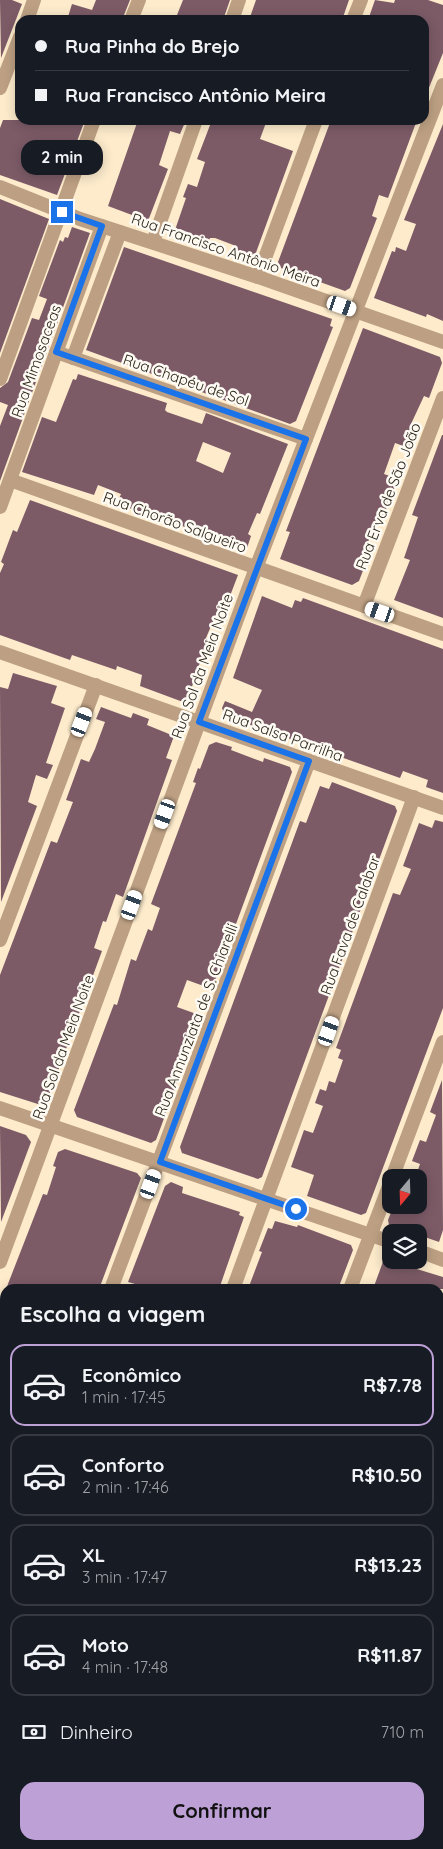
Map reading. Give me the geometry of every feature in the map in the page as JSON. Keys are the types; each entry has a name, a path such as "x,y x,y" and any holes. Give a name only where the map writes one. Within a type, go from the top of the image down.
{"street":[{"path":"28,15 34,0"},
{"path":"133,15 139,0"},
{"path":"234,15 239,0"},
{"path":"355,15 361,0"},
{"path":"0,88 15,50"},
{"name":"Rua Sol da Meia Noite","path":"429,121 443,85"},
{"path":"0,379 92,125"},
{"path":"154,242 194,125"},
{"path":"258,277 314,125"},
{"name":"Rua Sol da Meia Noite","path":"0,1262 256,568 428,125"},
{"name":"Rua Francisco Antônio Meira","path":"0,187 102,226 258,277 443,342"},
{"name":"Rua Mimosaceas","path":"0,507 102,226"},
{"path":"73,358 120,232"},
{"name":"Rua Chapéu de Sol","path":"56,352 306,439"},
{"name":"Rua Erva de São João","path":"364,606 443,398"},
{"name":"Rua Chorão Salgueiro","path":"10,480 443,634"},
{"name":"Rua Salsa Parrilha","path":"0,652 443,808"},
{"path":"0,940 96,685"},
{"name":"Rua Annunziata de S. Chiarelli","path":"113,1284 309,761"},
{"name":"Rua Fava de Calabar","path":"235,1284 414,798"},
{"path":"396,1169 443,1042"},
{"path":"0,1108 382,1238"},
{"path":"352,1284 382,1205"},
{"path":"427,1255 443,1260"}],"building":[{"path":"0,0 12,0 22,4 18,15 15,15 15,22 1,58"},
{"path":"96,0 130,0 124,15 69,15 72,4 92,10"},
{"path":"183,0 230,0 225,15 177,15"},
{"path":"256,0 349,0 344,15 251,15"},
{"path":"375,0 394,3 395,0 428,0 443,5 443,53 429,88 429,15 370,15"},
{"path":"3,120 15,120 15,125 83,125 57,195 0,175 0,128"},
{"path":"443,124 443,321 427,314 426,317 374,298 392,251 395,252 396,247 406,251 416,224 404,220"},
{"path":"136,125 184,125 180,134 170,131 159,165 168,169 148,221 108,206"},
{"path":"210,125 265,125 260,139 293,151 254,258 234,251 236,246 215,238 210,238 208,242 175,230 186,198 183,197 188,184 197,187 205,162 197,159"},
{"path":"329,125 415,125 388,198 379,195 372,216 377,218 350,288 345,291 281,268 278,262"},
{"path":"0,199 49,219 0,353"},
{"path":"72,227 90,233 0,481 0,426 8,405 0,402 0,388 8,382 32,318 39,320 47,299 39,296 60,240 63,242 65,237 68,238"},
{"path":"124,247 332,319 330,326 333,327 296,421 290,424 86,350"},
{"path":"363,328 440,357 442,363 429,398 424,396 411,424 415,426 413,432 415,433 409,448 395,443 384,474 398,479 382,519 377,517 367,545 372,547 359,581 352,585 280,559 290,532 286,531"},
{"path":"78,374 167,403 165,410 167,412 202,424 206,413 288,444 260,514 257,513 248,534 251,536 247,548 117,504 121,494 98,485 94,495 22,472 42,417 56,422 73,379 76,380","holes":["203,442 231,453 223,473 196,461"]},
{"path":"442,435 443,618 394,600 410,560 404,558 418,517 412,515"},
{"path":"30,500 238,575 225,609 219,607 206,638 211,640 207,651 204,650 188,699 183,702 140,686 142,675 117,666 116,670 72,655 70,660 0,635 0,573 4,564 1,562 13,530 17,532"},
{"path":"262,596 292,608 295,600 301,602 303,598 443,649 443,793 426,787 428,780 403,771 400,778 225,716 222,708 225,701 252,712 262,690 233,678"},
{"path":"13,673 57,686 51,703 65,708 46,763 53,765 47,779 36,775 28,802 37,806 1,902 0,687 8,689"},
{"path":"101,707 131,718 133,713 149,719 147,725 174,736 166,758 172,760 123,897 116,894 106,922 103,921 94,948 102,951 47,1101 41,1105 0,1092 0,975 51,841 57,843 73,802 66,800 81,759 89,762 95,749 105,722 96,719"},
{"path":"216,742 232,747 231,750 263,762 264,758 290,767 292,772 212,989 187,980 177,1007 202,1016 156,1140 151,1143 77,1117 74,1110 114,1004 117,1005 131,959 136,961 148,929 152,931 160,908 151,904 196,783 193,782 198,768 200,769 209,745"},
{"path":"332,782 395,806 397,811 262,1177 258,1179 182,1153 180,1147 300,821 306,823 320,786 329,789"},
{"path":"435,820 443,822 443,1008 366,1213 361,1215 307,1196 314,1175 291,1167 304,1130 313,1133 323,1106 315,1103 320,1089 326,1091 329,1081 335,1083 343,1060 338,1058 341,1050 336,1048 393,893 400,895 411,869 403,866 419,823 432,828"},
{"path":"442,1080 443,1230 439,1242 427,1238 427,1224 389,1224 388,1220 390,1214 428,1214 428,1169 418,1169 420,1164 412,1161 420,1140 426,1142 436,1115 430,1112"},
{"path":"0,1126 26,1135 31,1142 1,1222"},
{"path":"65,1149 137,1173 141,1178 101,1284 8,1284 43,1194 47,1195 56,1167 53,1166 58,1152"},
{"path":"171,1182 183,1187 182,1193 240,1212 239,1215 244,1217 221,1284 135,1284 128,1282 165,1186"},
{"path":"275,1221 297,1227 298,1225 351,1245 353,1250 340,1284 250,1284 262,1252 259,1251 268,1228 272,1229"},
{"path":"382,1264 382,1269 417,1269 443,1277 443,1284 375,1284"}],"route":[{"path":"62,212 102,226 56,352 306,439 199,722 309,761 160,1162 296,1209"}]}
